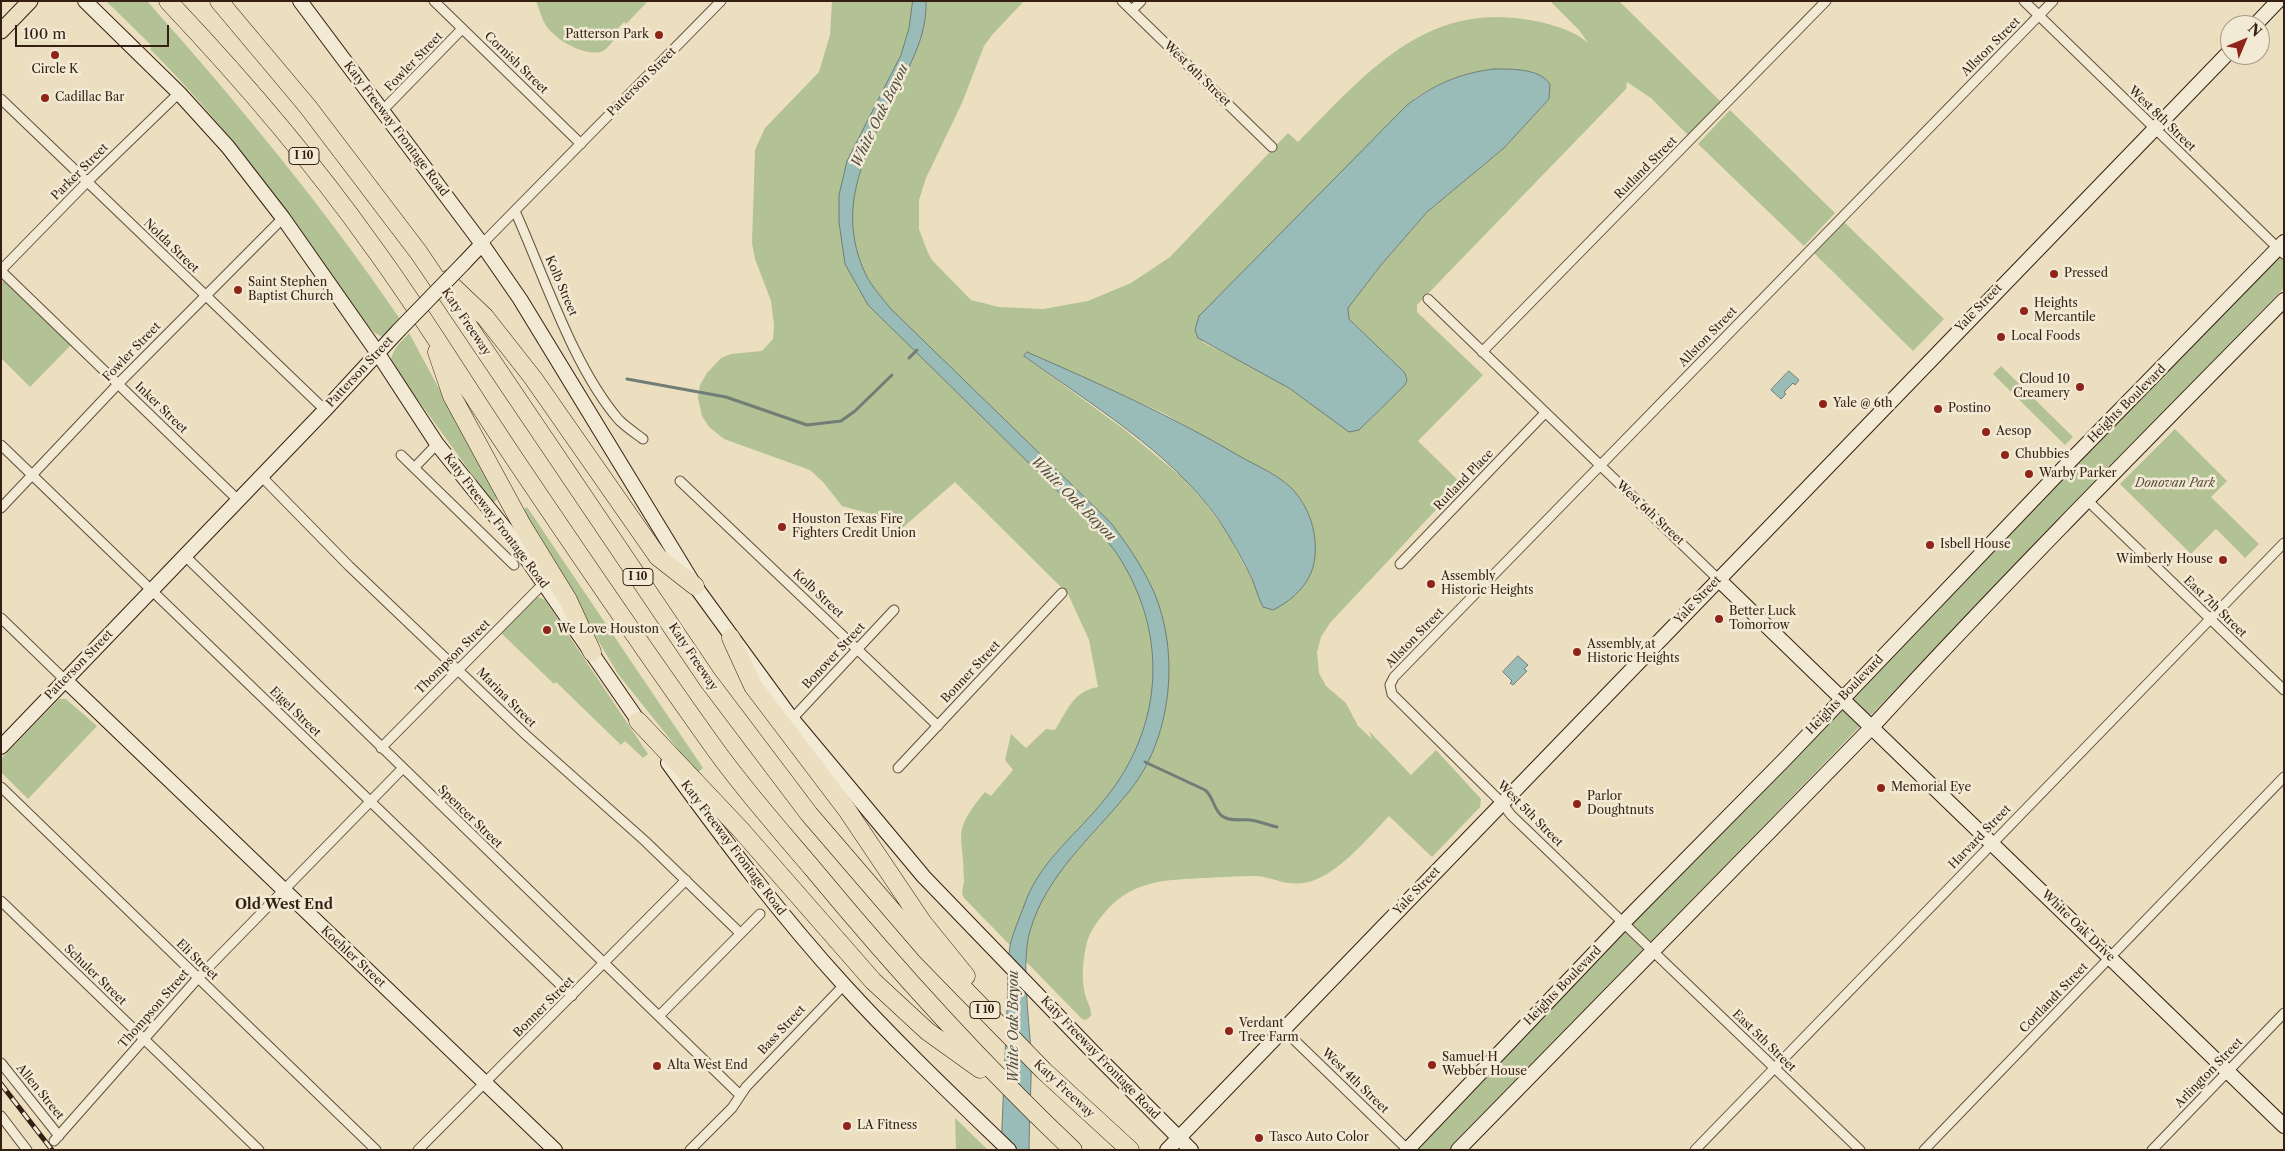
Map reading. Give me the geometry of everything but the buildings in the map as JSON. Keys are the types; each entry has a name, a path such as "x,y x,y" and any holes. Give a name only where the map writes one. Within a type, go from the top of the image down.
{"highway":[{"name":"I 10","path":"168,1 220,56 320,176 371,243 426,321 532,486 718,753 854,919 927,1001 1010,1091 1073,1150"},
{"name":"Katy Freeway","path":"219,1 308,108 419,253 730,710 809,814 926,950 1044,1071 1130,1150"},
{"path":"419,253 484,317 534,378 658,557 695,586"},
{"path":"426,321 452,396 522,525 568,600 592,652"},
{"path":"731,638 753,686 847,810 923,923 1044,1071"},
{"path":"638,721 740,829 872,981 927,1031 1010,1091"}],"main road":[{"path":"1,31 30,1"},
{"name":"Katy Freeway Frontage Road","path":"85,1 179,93 228,146 283,218 377,352 437,444 511,536 638,721 774,903 844,985 930,1074 1009,1150"},
{"name":"Katy Freeway Frontage Road","path":"300,1 482,244 520,299 566,372 616,460 695,586 731,638 792,719 924,877 1093,1052 1191,1150"},
{"path":"2265,15 2278,1"},
{"name":"Yale Street","path":"1167,1150 1718,578 2220,61"},
{"name":"Patterson Street","path":"1,747 482,244"},
{"name":"Heights Boulevard","path":"1408,1150 1624,922 1786,758 1841,698 2282,248"},
{"path":"1458,1150 1872,727 1935,658 2087,500 2284,300"},
{"name":"West 6th Street","path":"1718,578 1872,727"},
{"name":"Koehler Street","path":"65,680 555,1150"},
{"name":"White Oak Drive","path":"1872,727 2284,1126"}],"street":[{"name":"Cornish Street","path":"434,1 581,144"},
{"name":"Patterson Street","path":"482,244 721,1"},
{"name":"West 6th Street","path":"1122,1 1272,147"},
{"path":"1132,10 1141,1"},
{"name":"Rutland Street","path":"1482,352 1826,1"},
{"name":"West 8th Street","path":"2024,1 2154,128 2282,248"},
{"name":"Allston Street","path":"1392,694 1390,685 1394,677 2053,1"},
{"name":"Fowler Street","path":"382,111 462,29"},
{"name":"Parker Street","path":"1,271 87,182 179,93"},
{"name":"Nolda Street","path":"1,98 325,410"},
{"name":"Kolb Street","path":"515,211 572,342 594,384 619,420 643,439"},
{"name":"Fowler Street","path":"1,508 118,384 283,218"},
{"name":"Inker Street","path":"1,271 238,500"},
{"name":"West 6th Street","path":"1428,299 1545,414 1718,578"},
{"name":"Rutland Place","path":"1400,564 1545,414"},
{"path":"414,468 437,444"},
{"name":"Eigel Street","path":"1,445 572,996"},
{"path":"401,455 514,564"},
{"name":"Marina Street","path":"261,476 349,566 526,735 580,785 622,819 740,933"},
{"name":"Kolb Street","path":"680,481 938,726"},
{"name":"East 7th Street","path":"2087,500 2284,690"},
{"name":"Harvard Street","path":"1696,1150 1991,843 2284,543"},
{"name":"Spencer Street","path":"185,556 402,769 660,1015 740,1095"},
{"name":"Thompson Street","path":"381,748 544,583"},
{"name":"Bonner Street","path":"898,768 1062,593"},
{"name":"Bonover Street","path":"792,719 894,610"},
{"path":"1,618 65,680"},
{"name":"West 5th Street","path":"1392,694 1512,815 1652,950"},
{"name":"Thompson Street","path":"56,1138 198,978 402,769"},
{"name":"Cortlandt Street","path":"1924,1150 2284,777"},
{"name":"Eli Street","path":"1,787 376,1150"},
{"name":"Bonner Street","path":"418,1150 686,880"},
{"name":"Schuler Street","path":"1,901 259,1150"},
{"path":"660,1015 760,914"},
{"name":"East 5th Street","path":"1652,950 1860,1150"},
{"name":"Bass Street","path":"690,1150 732,1108 740,1095 844,985"},
{"name":"Arlington Street","path":"2152,1150 2284,1013"},
{"name":"West 4th Street","path":"1284,1030 1408,1150"},
{"name":"Allen Street","path":"1,1063 56,1138"},
{"path":"1,1116 27,1150"}],"green space":[{"path":"106,1 147,1 247,117 341,236 400,319 383,337 375,333 362,320 288,214 209,113 150,49 152,46"},
{"path":"536,1 648,1 626,24 624,22 611,36 614,40 603,51 588,52 571,46 555,36 545,24"},
{"path":"832,1 1024,1 984,46 962,103 926,178 919,200 919,229 932,260 971,300 999,307 1043,309 1088,301 1131,283 1170,257 1288,133 1298,142 1372,69 1399,49 1427,33 1458,22 1492,17 1529,20 1576,34 1588,43 1579,30 1550,1 1619,1 1721,102 1688,135 1651,98 1627,82 1626,89 1417,305 1417,312 1483,375 1418,441 1461,483 1330,623 1321,637 1317,652 1319,673 1326,686 1346,703 1358,726 1372,739 1369,731 1411,775 1436,750 1481,799 1480,807 1432,857 1389,816 1343,862 1333,870 1312,881 1295,884 1253,876 1179,879 1153,883 1129,892 1118,900 1098,921 1087,942 1083,981 1091,1016 1086,1020 1082,1019 964,898 962,893 964,880 961,842 963,826 974,806 985,792 991,796 1013,770 1005,760 1011,734 1026,748 1046,729 1055,730 1076,698 1089,689 1098,687 1089,640 1068,594 955,482 900,530 886,518 842,506 823,482 810,470 724,439 709,427 702,416 698,398 700,385 707,373 721,358 731,354 762,351 773,339 774,325 771,301 755,259 752,243 755,150 765,128 819,72 830,35","holes":["1494,69 1512,69 1540,76 1547,82 1550,89 1549,99 1504,148 1427,212 1381,265 1348,308 1349,319 1405,373 1407,380 1405,385 1359,430 1328,415 1269,375 1202,342 1415,98 1453,79","1025,352 1163,413 1282,481 1302,501 1310,518 1315,547 1313,567 1254,584 1228,534 1183,478 1125,430 1025,357"]},
{"path":"1730,110 1835,213 1804,246 1698,144"},
{"path":"1843,221 1944,319 1913,351 1814,253"},
{"path":"2284,250 2284,288 1450,1150 1411,1150"},
{"path":"1,281 8,283 72,344 30,387 1,358"},
{"path":"409,333 498,498 493,503 391,363 394,350"},
{"path":"2001,366 2073,437 2065,445 1993,374"},
{"name":"Donovan Park","path":"2175,429 2227,481 2211,497 2259,544 2245,558 2216,529 2191,554 2120,484"},
{"path":"527,507 703,768 697,773 618,674 521,511"},
{"path":"539,597 545,600 648,754 643,758 625,741 621,745 556,682 554,684 499,631 534,599"},
{"path":"59,699 66,699 97,726 28,799 1,772 1,759"},
{"path":"955,1118 988,1150 956,1150"}],"water":[{"name":"White Oak Bayou","path":"913,1 926,1 922,33 911,62 868,151 859,175 854,199 853,224 856,249 866,275 891,309 1111,523 1134,555 1153,590 1162,615 1167,641 1169,668 1167,696 1162,723 1154,749 1142,773 1127,794 1058,874 1037,911 1030,931 1026,958 1027,1007 1031,1052 1029,1150 1001,1150 1010,946 1025,903 1040,874 1060,848 1105,799 1125,770 1139,740 1149,709 1153,677 1151,645 1145,613 1133,581 1112,547 1090,523 868,305 845,264 839,222 839,195 847,161 901,55 909,28"},
{"path":"1494,69 1524,70 1539,75 1550,84 1549,99 1504,148 1427,212 1381,265 1348,308 1349,319 1405,373 1407,380 1405,385 1359,430 1349,432 1289,388 1198,338 1195,330 1199,316 1406,106 1426,92 1447,81"},
{"path":"1027,352 1109,388 1162,414 1270,472 1289,486 1305,506 1314,530 1314,565 1302,588 1289,600 1273,610 1263,607 1252,579 1236,548 1218,519 1199,494 1153,450 1128,430 1024,356"},
{"path":"1789,371 1799,380 1784,392 1786,394 1781,399 1771,390"},
{"path":"1518,656 1528,665 1524,669 1527,671 1513,685 1510,683 1512,681 1503,672"}],"waterway":[{"path":"909,358 917,350"},
{"path":"627,379 726,397 807,425 841,421 855,411 892,375"},
{"path":"1145,762 1205,790 1219,813 1225,818 1253,821 1277,827"}],"railway":[{"path":"1,1084 52,1150"}],"place":[{"name":"Patterson Park","path":"659,35"},
{"name":"Circle K","path":"55,55"},
{"name":"Cadillac Bar","path":"45,98"},
{"name":"Pressed","path":"2054,274"},
{"name":"Saint Stephen Baptist Church","path":"238,290"},
{"name":"Heights Mercantile","path":"2024,311"},
{"name":"Local Foods","path":"2001,337"},
{"name":"Cloud 10 Creamery","path":"2080,387"},
{"name":"Yale @ 6th","path":"1823,404"},
{"name":"Postino","path":"1938,409"},
{"name":"Aesop","path":"1986,432"},
{"name":"Chubbies","path":"2005,455"},
{"name":"Warby Parker","path":"2029,474"},
{"name":"Houston Texas Fire Fighters Credit Union","path":"782,527"},
{"name":"Isbell House","path":"1930,545"},
{"name":"Wimberly House","path":"2223,560"},
{"name":"Assembly Historic Heights","path":"1431,584"},
{"name":"Better Luck Tomorrow","path":"1719,619"},
{"name":"We Love Houston","path":"547,630"},
{"name":"Assembly at Historic Heights","path":"1577,652"},
{"name":"Memorial Eye","path":"1881,788"},
{"name":"Parlor Doughtnuts","path":"1577,804"},
{"name":"Verdant Tree Farm","path":"1229,1031"},
{"name":"Samuel H Webber House","path":"1432,1065"},
{"name":"Alta West End","path":"657,1066"},
{"name":"LA Fitness","path":"847,1126"},
{"name":"Tasco Auto Color","path":"1259,1138"}],"district":[{"name":"Old West End","path":"284,905"}]}
